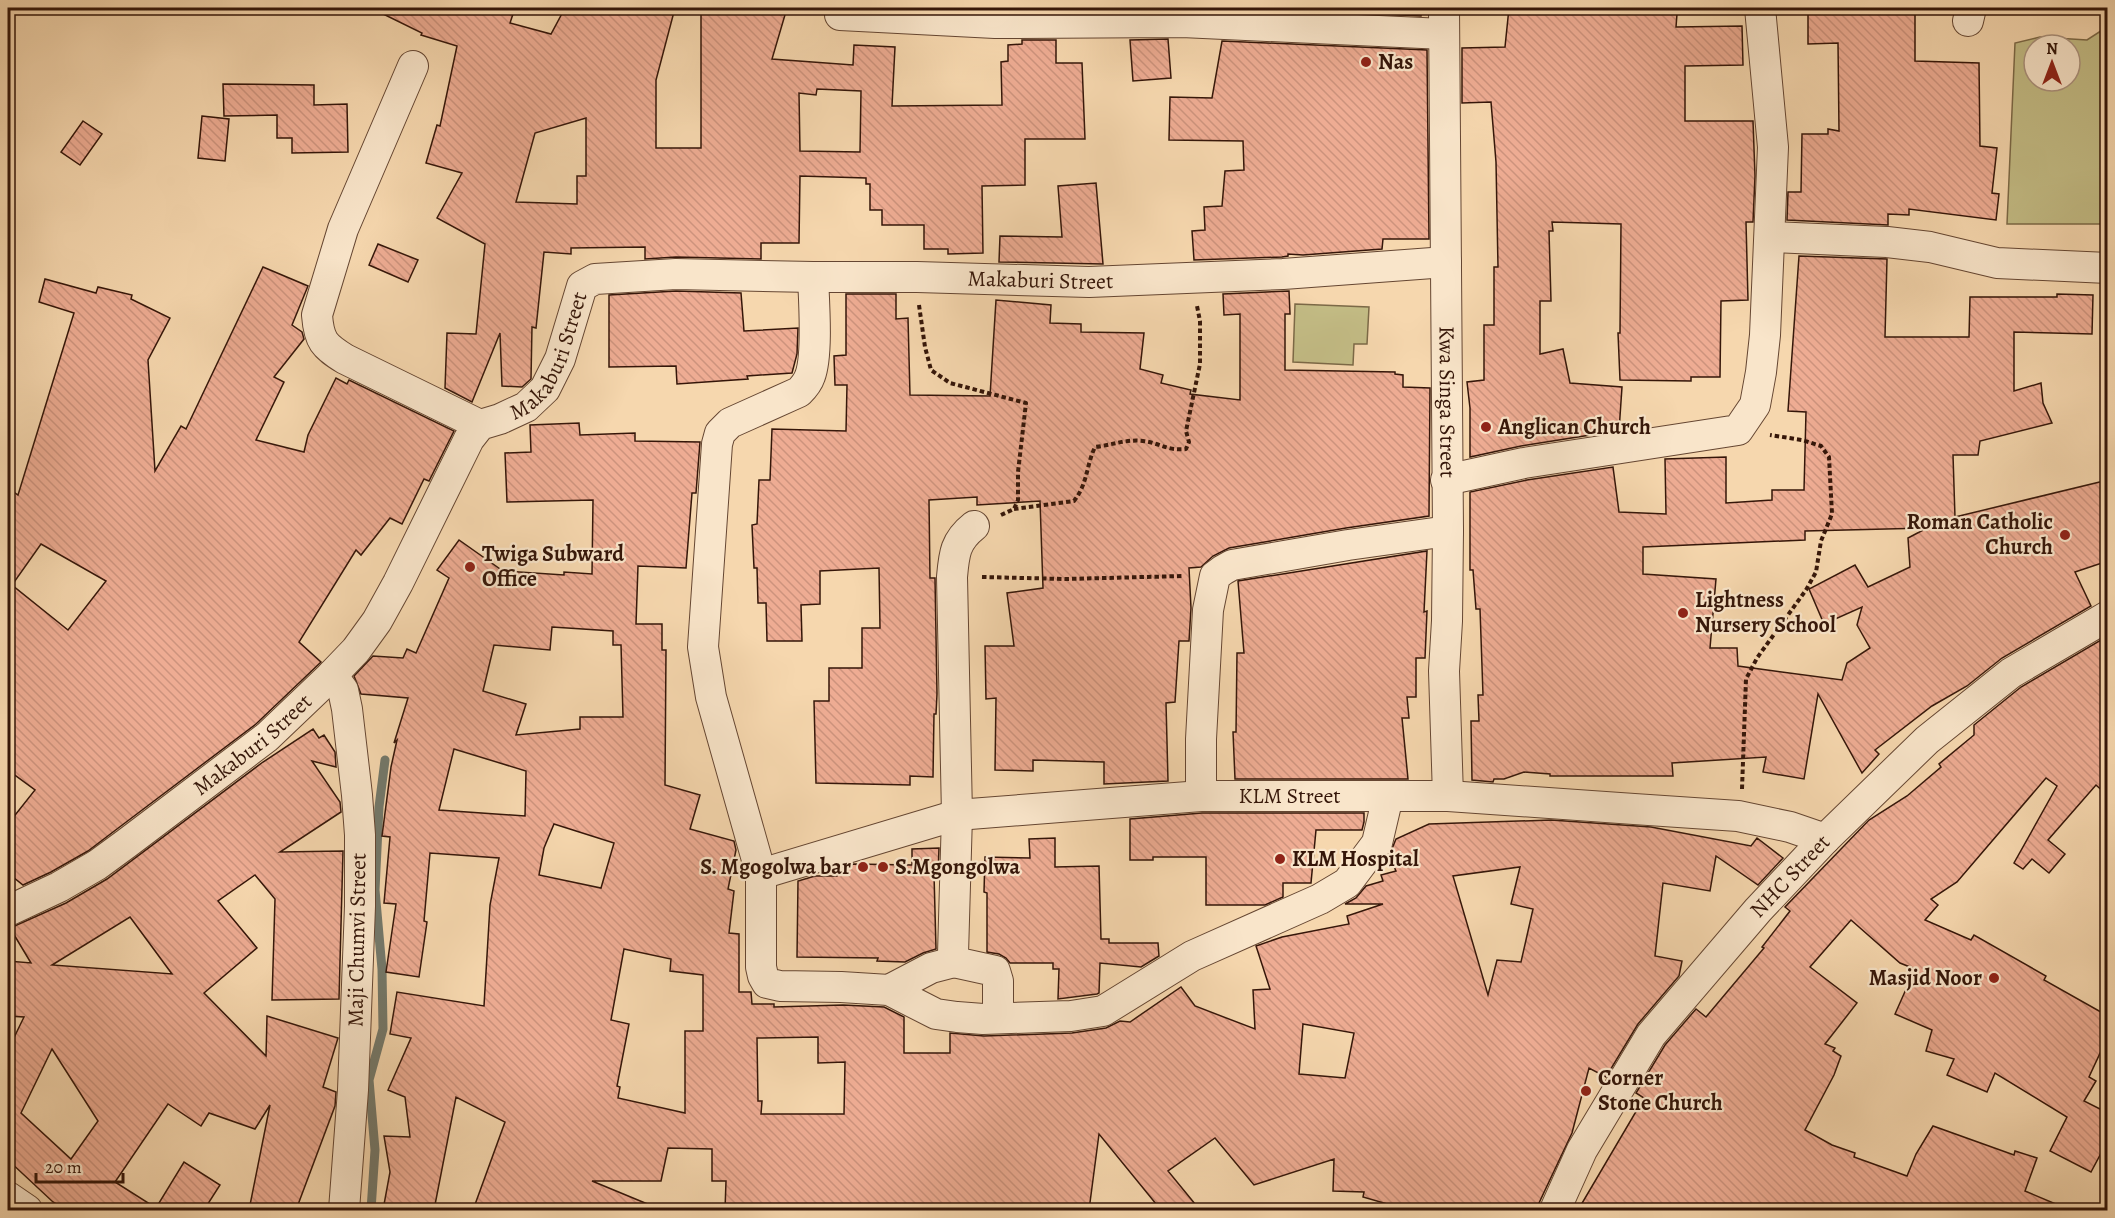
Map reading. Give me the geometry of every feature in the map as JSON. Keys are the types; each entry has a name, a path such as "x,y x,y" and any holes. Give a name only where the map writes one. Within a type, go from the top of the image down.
{"street":[{"path":"1446,480 1524,463 1738,430 1755,405 1761,372 1773,147 1760,8"},
{"path":"840,15 995,23 1182,15 1444,21"},
{"name":"Kwa Singa Street","path":"1444,21 1448,531 1444,671 1448,796"},
{"path":"413,66 343,229 317,315 318,329 327,348 345,359 480,425"},
{"path":"1770,237 1887,242 1930,247 1997,263 2108,268"},
{"name":"Makaburi Street","path":"8,911 59,887 97,865 127,843 267,737 356,650 377,621 398,583 462,452 480,425 501,419 526,407 544,389 560,359 582,286 596,279 676,273 1089,282 1283,274 1446,262"},
{"path":"813,277 814,340 812,373 808,382 799,392 730,423 720,433 717,444 704,647 711,697 761,874 761,967 767,983 780,986 890,990 936,1014 974,1018 1071,1016 1103,1011 1192,956 1320,899 1347,883 1377,843 1388,796"},
{"path":"954,962 957,815 952,577 954,552 963,534 974,526"},
{"path":"1201,796 1201,739 1208,610 1215,576 1232,565 1448,531"},
{"name":"NHC Street","path":"1555,1210 1582,1150 1652,1035 1758,910 1825,839 1927,740 2011,673 2108,616"},
{"name":"Maji Chumvi Street","path":"332,675 343,690 347,709 360,835 359,939 353,1090 344,1210"},
{"name":"KLM Street","path":"761,874 957,815 1201,796 1448,796 1738,816 1825,839"},
{"path":"890,990 931,968 954,962 995,971 999,981 998,1018"},
{"path":"8,1197 27,1210"}],"path":[{"path":"917,277 925,347 931,370 950,383 1026,403 1018,472 1018,500 1014,509"},
{"path":"974,526 1014,509 1074,501 1088,476 1090,458 1095,447 1109,446 1122,441 1141,441 1174,450 1186,449 1189,442 1186,430 1200,364 1200,321 1193,279"},
{"path":"1738,430 1802,440 1821,446 1829,457 1832,514 1821,541 1816,572 1800,599 1757,658 1746,679 1742,779 1738,816"},
{"path":"952,577 1065,579 1215,576"}],"shaded area":[{"path":"2107,27 2107,224 2007,224 2015,43 2022,41 2022,93 2082,93 2082,40 2087,40"},
{"path":"1295,304 1369,307 1367,344 1354,344 1353,365 1293,362"}],"building":[{"path":"371,8 515,8 510,23 551,34 565,8 675,8 656,80 656,148 701,148 701,8 787,8 772,59 853,65 854,45 895,47 892,106 1002,105 1001,62 1008,61 1008,45 1022,44 1022,40 1056,40 1056,63 1082,63 1085,139 1025,139 1025,185 982,186 983,253 948,254 948,249 924,249 924,225 882,225 882,210 870,210 870,184 866,184 866,178 800,176 799,243 761,243 761,259 676,257 645,259 645,247 571,248 571,254 544,252 536,328 532,327 531,379 522,387 502,386 500,333 472,402 445,388 447,333 476,334 485,244 437,218 462,173 426,163 437,125 440,126 457,46 421,35 422,33","holes":["817,89 861,91 860,152 800,151 799,93 816,95","586,118 586,176 577,176 577,204 516,202 535,133"]},
{"path":"1339,8 1422,8 1421,16 1339,12"},
{"path":"1509,8 1621,8 1620,11 1677,14 1676,27 1742,26 1743,65 1685,66 1685,121 1753,121 1755,176 1753,222 1746,222 1748,300 1721,301 1720,377 1691,377 1691,381 1620,380 1618,333 1620,333 1621,224 1552,222 1553,231 1549,231 1551,301 1540,301 1540,354 1563,349 1570,383 1622,387 1619,431 1521,446 1470,457 1470,408 1467,382 1484,380 1484,325 1494,325 1494,267 1498,267 1496,162 1491,102 1462,103 1462,48 1505,47"},
{"path":"1808,8 1915,8 1915,61 1979,63 1980,146 1997,148 1992,193 1999,194 1996,220 1909,209 1909,215 1888,214 1888,225 1787,220 1788,192 1801,192 1802,134 1828,134 1828,129 1839,131 1838,43 1808,44"},
{"path":"1168,39 1171,78 1133,81 1130,40"},
{"path":"1222,41 1427,50 1429,239 1383,239 1382,249 1288,254 1282,257 1194,260 1192,231 1205,230 1204,207 1222,206 1225,171 1244,170 1243,141 1169,140 1170,97 1212,98"},
{"path":"223,84 314,85 314,105 347,104 348,152 292,153 292,138 277,138 277,115 224,116"},
{"path":"202,116 229,119 225,161 198,158"},
{"path":"83,121 102,134 80,165 61,152"},
{"path":"1096,183 1103,264 999,262 1000,236 1062,237 1058,186"},
{"path":"378,244 418,260 408,282 369,265"},
{"path":"1799,256 1887,259 1885,337 1969,337 1970,297 2093,295 2092,334 2014,332 2014,391 2041,383 2043,403 2052,423 1980,441 1978,455 1953,455 1955,517 2108,480 2108,561 2075,572 2091,606 2002,658 1967,686 1932,706 1875,750 1879,754 1862,773 1818,694 1804,779 1763,772 1766,757 1672,763 1673,776 1550,776 1550,774 1524,772 1504,779 1494,779 1493,782 1472,780 1471,721 1479,721 1478,695 1483,695 1480,609 1476,609 1473,570 1470,570 1470,492 1527,480 1613,467 1619,512 1666,514 1665,459 1726,457 1726,503 1772,500 1772,490 1804,490 1806,412 1788,411","holes":["1927,528 1908,538 1910,567 1868,587 1855,565 1809,589 1824,624 1862,607 1857,625 1870,648 1847,663 1842,680 1738,666 1737,648 1710,648 1716,579 1643,574 1643,547 1805,540 1805,531"]},
{"path":"263,267 308,286 292,325 302,332 304,339 274,377 284,382 256,440 304,452 308,435 336,378 347,384 349,380 454,431 429,481 424,479 402,524 390,518 361,555 356,550 299,642 321,662 256,724 88,851 23,885 8,873 8,824 35,790 8,770 8,488 18,495 74,313 39,302 45,279 96,293 98,287 132,295 131,299 170,318 148,360 155,471 181,426 186,429","holes":["41,544 106,581 68,630 12,585"]},
{"path":"676,291 741,293 744,331 798,328 797,354 792,373 677,384 676,366 609,367 609,295"},
{"path":"1289,291 1290,314 1285,314 1285,370 1395,372 1395,374 1403,375 1403,387 1430,388 1429,516 1229,548 1213,556 1201,567 1189,568 1191,608 1189,641 1179,641 1175,702 1166,703 1168,781 1104,784 1104,762 1033,760 1033,771 995,770 996,698 986,699 985,646 1014,646 1007,593 1043,588 1040,501 977,505 977,497 929,500 930,578 935,578 937,694 936,714 934,714 933,777 910,776 910,785 816,783 814,701 829,701 829,668 862,668 862,628 880,628 879,568 820,571 820,604 801,605 802,641 767,641 766,603 758,603 752,525 757,524 759,480 770,480 772,429 846,431 847,385 835,385 834,356 846,355 846,294 896,294 896,319 908,318 910,395 990,396 996,300 1051,305 1050,323 1081,324 1081,332 1144,333 1140,369 1163,375 1161,383 1191,390 1190,394 1240,400 1240,314 1224,315 1223,294"},
{"path":"579,423 580,435 635,433 635,441 700,442 696,493 692,493 686,568 638,566 636,624 662,624 662,650 666,650 665,785 700,795 690,829 734,841 736,850 728,889 734,891 729,933 739,934 739,992 751,992 752,1004 774,1004 774,1007 843,1005 884,1007 904,1017 904,1053 950,1053 950,1033 984,1036 1072,1033 1106,1028 1120,1021 1130,1022 1181,987 1195,1006 1255,1029 1253,990 1270,989 1256,946 1282,937 1349,924 1347,916 1383,904 1345,904 1356,898 1366,886 1383,881 1381,875 1396,871 1389,856 1396,839 1429,824 1551,820 1651,827 1751,846 1757,838 1783,858 1758,885 1716,856 1710,891 1663,883 1655,956 1682,961 1679,976 1638,1024 1606,1077 1589,1068 1572,1133 1539,1203 1538,1210 1408,1210 1363,1197 1364,1192 1333,1191 1334,1159 1254,1185 1215,1138 1168,1171 1200,1210 1161,1210 1099,1134 1089,1210 725,1210 726,1181 712,1181 712,1149 668,1148 661,1181 592,1181 662,1210 473,1210 505,1122 456,1097 434,1210 383,1210 390,1172 384,1136 410,1137 405,1097 388,1090 411,1038 390,1034 397,992 484,1006 490,905 499,858 430,853 424,921 427,922 419,977 386,972 396,904 384,903 390,837 382,836 397,740 394,743 408,698 361,694 354,676 373,656 403,658 407,649 416,653 449,578 437,570 459,540 503,571 564,575 564,572 592,574 593,500 507,502 505,453 531,452 530,425","holes":["552,627 613,631 613,645 621,645 623,717 580,717 580,729 516,735 526,704 483,691 494,645 550,650","454,749 526,771 525,816 439,810","554,824 614,843 601,888 539,875 544,848","1520,867 1511,904 1533,909 1521,962 1497,960 1488,995 1453,876","624,949 671,959 670,971 703,975 703,1031 685,1031 685,1113 618,1098 620,1087 617,1086 629,1024 611,1020","1303,1024 1354,1033 1345,1078 1299,1074","818,1037 818,1063 845,1062 844,1114 761,1114 762,1101 758,1101 757,1038"]},
{"path":"1427,551 1424,612 1427,611 1425,658 1416,658 1416,697 1407,697 1409,718 1402,718 1408,779 1235,779 1233,732 1236,732 1237,653 1244,653 1238,581"},
{"path":"2106,637 2108,641 2108,796 2096,785 2048,840 2065,854 2049,873 2032,859 2023,869 2014,863 2057,786 2046,778 1957,882 1931,899 1938,905 1925,920 1971,940 1974,935 2046,976 2044,980 2108,1016 2108,1036 2089,1077 2096,1081 2084,1101 2108,1113 2108,1140 2091,1172 2050,1151 2067,1117 1995,1073 1987,1092 1947,1075 1954,1059 1926,1051 1932,1030 1895,1014 1915,969 1900,963 1851,920 1810,967 1857,1003 1825,1044 1835,1048 1833,1051 1841,1056 1834,1075 1805,1130 1832,1145 1855,1153 1854,1157 1907,1176 1916,1154 1933,1126 2014,1155 2015,1151 2037,1158 2025,1191 2070,1210 1578,1210 1644,1098 1636,1093 1665,1045 1696,1009 1706,1017 1764,948 1762,947 1790,911 1785,907 1869,820 1907,796 1941,767 1939,764 1974,735 1974,725 2021,687"},
{"path":"313,729 319,738 324,735 335,752 336,767 312,761 340,802 341,812 280,852 343,851 339,999 272,1000 275,899 255,875 218,901 257,948 204,993 266,1056 267,1016 338,1038 323,1087 336,1092 335,1106 296,1210 249,1210 270,1105 255,1129 209,1113 201,1126 168,1104 115,1182 156,1208 184,1162 220,1185 204,1210 66,1210 53,1202 8,1160 8,1050 24,1017 8,1016 8,961 31,963 10,928 66,903 107,879 263,762","holes":["130,917 172,974 52,965","52,1049 98,1121 71,1159 21,1113"]},
{"path":"1202,813 1364,813 1364,822 1362,830 1316,830 1311,883 1283,883 1283,897 1265,905 1206,905 1206,857 1153,857 1153,860 1130,860 1130,819"},
{"path":"1055,838 1055,867 1099,866 1101,939 1109,939 1109,943 1158,943 1159,956 1141,967 1100,963 1099,993 1097,994 1058,999 1059,969 1053,969 1053,963 1010,963 999,954 987,952 985,857 1030,858 1029,839"},
{"path":"939,848 938,874 934,874 936,949 905,962 877,961 878,958 797,957 798,881 815,876 837,876 838,869 854,864 912,865 912,849"}],"waterway":[{"path":"371,1210 375,1150 369,1080 383,1029 382,969 375,890 379,807 385,760"}],"place":[{"name":"Nas","path":"1366,62"},
{"name":"Anglican Church","path":"1486,427"},
{"name":"Roman Catholic Church","path":"2065,535"},
{"name":"Twiga Subward Office","path":"470,567"},
{"name":"Lightness Nursery School","path":"1683,613"},
{"name":"KLM Hospital","path":"1280,859"},
{"name":"S. Mgogolwa bar","path":"863,867"},
{"name":"S.Mgongolwa","path":"883,867"},
{"name":"Masjid Noor","path":"1994,978"},
{"name":"Corner Stone Church","path":"1586,1091"}]}
